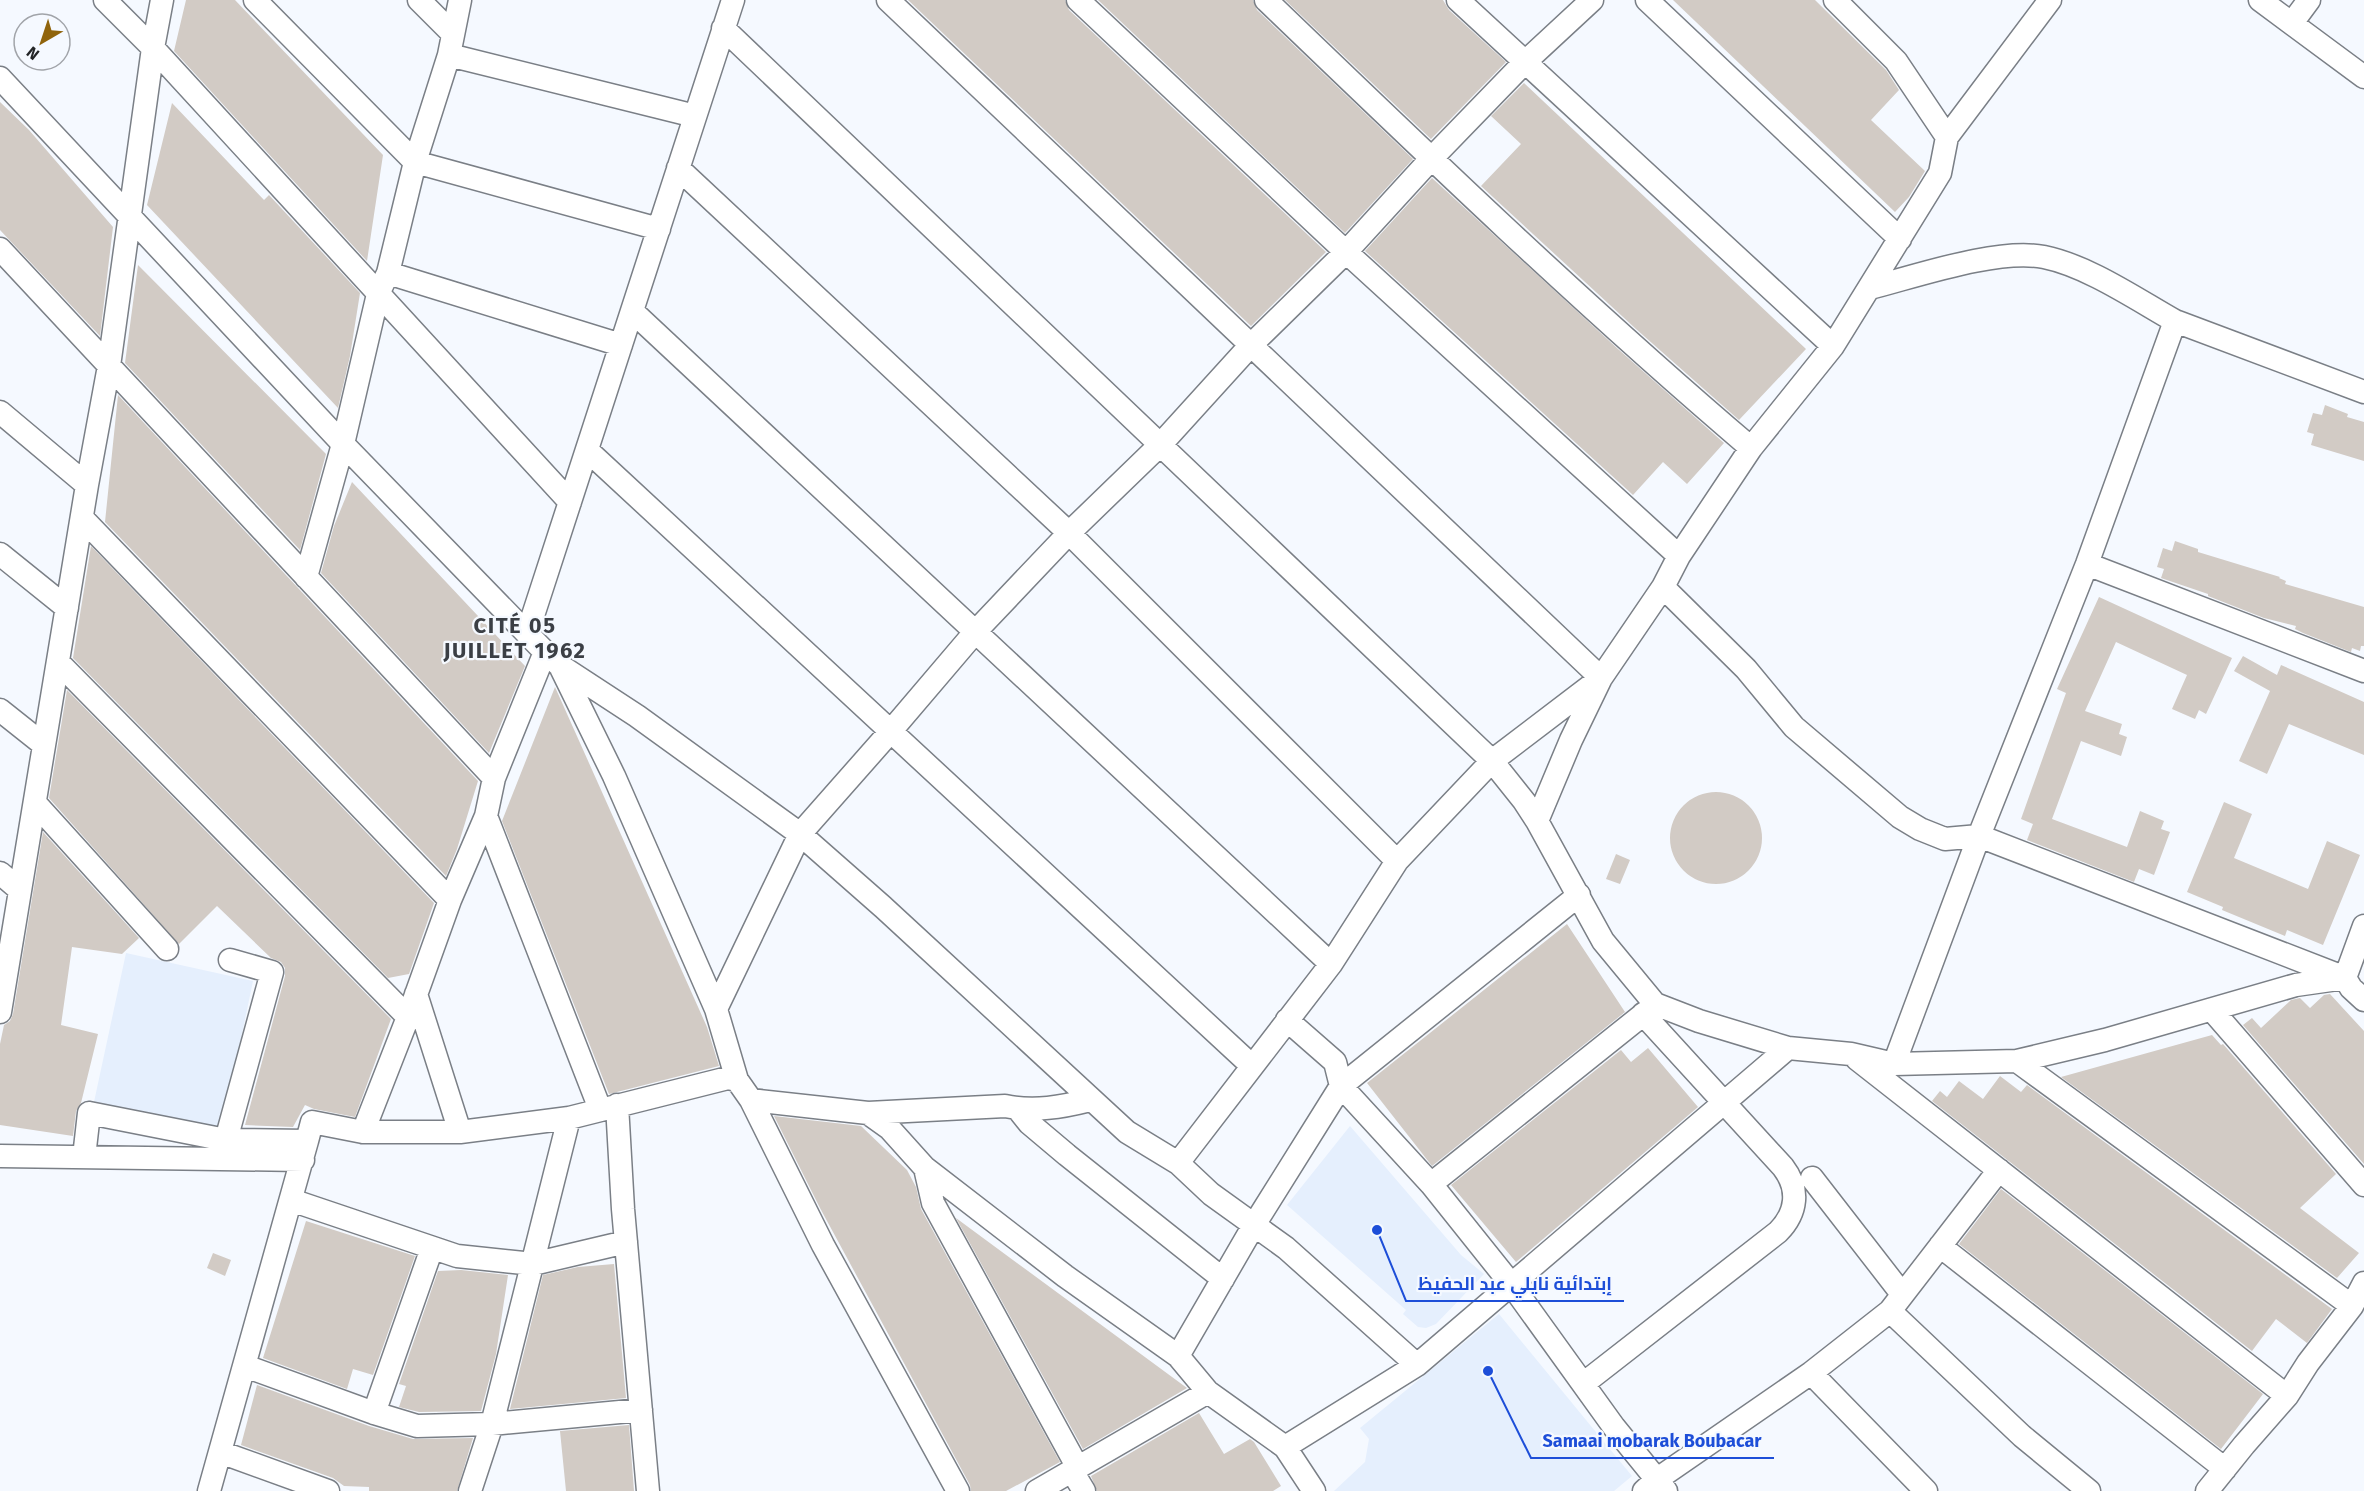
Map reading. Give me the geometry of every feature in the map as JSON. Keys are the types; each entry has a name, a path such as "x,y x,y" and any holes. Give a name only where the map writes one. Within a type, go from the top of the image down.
{"street":[{"path":"105,0 153,48 570,502"},
{"path":"0,1012 87,485 109,366 153,48 162,0"},
{"path":"255,0 415,162 658,229"},
{"path":"419,0 451,44 695,116"},
{"path":"306,577 343,444 378,294 388,273 415,162 451,44 460,0"},
{"path":"527,634 733,0"},
{"path":"888,0 1601,678"},
{"path":"1078,0 1346,252 1679,556"},
{"path":"1266,0 1431,159 1697,402 1751,448"},
{"path":"1458,0 1833,346"},
{"path":"716,1009 800,834 976,631 1069,533 1161,444 1250,346 1346,252 1431,159 1524,63 1592,0"},
{"path":"1647,0 1900,239"},
{"path":"1835,0 1896,61 1947,137"},
{"path":"1537,821 1571,740 1601,678 1663,588 1679,556 1751,448 1833,346 1940,173 1947,137 2050,0"},
{"path":"2260,0 2364,77"},
{"path":"2292,24 2309,0"},
{"path":"723,28 1492,761 1537,821 1603,941 1649,1009 1725,1102 1789,1175 1795,1195 1791,1216 1778,1232 1583,1384"},
{"path":"0,78 343,444 552,658 637,716 800,834 884,907 1127,1132 1178,1163 1211,1194 1286,1248 1417,1365"},
{"path":"678,168 1069,533 1397,861"},
{"path":"0,249 494,778"},
{"path":"1870,288 1993,257 2044,257 2091,274 2175,321 2364,392"},
{"path":"388,273 621,345"},
{"path":"632,311 1331,964"},
{"path":"1894,1064 1979,836 2087,564 2175,321"},
{"path":"0,412 87,485"},
{"path":"587,450 1251,1065"},
{"path":"82,518 450,900"},
{"path":"0,554 67,608"},
{"path":"2087,564 2364,671"},
{"path":"1663,588 1746,669 1794,727 1900,817 1920,829 1945,838 1979,836 2354,981"},
{"path":"363,1132 450,900 486,816 494,778 552,658"},
{"path":"552,658 614,776 716,1009 737,1080 751,1100 823,1245 958,1491"},
{"path":"58,662 408,1017"},
{"path":"1178,1163 1251,1065 1331,964 1397,861 1492,761 1601,678"},
{"path":"0,710 44,745"},
{"path":"35,803 167,949"},
{"path":"486,816 609,1107 626,1242 648,1491"},
{"path":"0,873 20,890"},
{"path":"1178,1356 1254,1224 1341,1086 1579,895"},
{"path":"2364,926 2351,988 2364,1000"},
{"path":"226,1140 272,972 230,960"},
{"path":"1649,1009 1699,1021 1788,1048 1851,1054 1894,1064 2017,1060 2105,1040 2295,985 2354,981"},
{"path":"416,994 460,1132"},
{"path":"1431,1184 1649,1009"},
{"path":"2212,1010 2364,1185"},
{"path":"1287,1020 1335,1062 1341,1086 1431,1184 1511,1284 1655,1487 1811,1373 1896,1302 1999,1170"},
{"path":"1285,1447 1417,1365 1788,1048"},
{"path":"1851,1054 2287,1396"},
{"path":"2017,1060 2352,1306"},
{"path":"209,1491 312,1122 363,1132 460,1132 569,1118 728,1078 737,1080"},
{"path":"751,1100 868,1113 1005,1106 1060,1108 1090,1100"},
{"path":"1017,1108 1029,1123 1067,1155 1223,1279"},
{"path":"84,1156 89,1113 226,1140 305,1150"},
{"path":"868,1113 889,1128 925,1168 1093,1296 1178,1356 1208,1392 1285,1447 1302,1487"},
{"path":"470,1491 492,1424 569,1118"},
{"path":"0,1156 305,1150"},
{"path":"925,1168 933,1203 1075,1469 1084,1491"},
{"path":"1812,1178 1896,1302 2022,1436 2089,1491"},
{"path":"291,1200 457,1257 533,1264 626,1242"},
{"path":"1940,1246 2225,1469"},
{"path":"374,1413 432,1248"},
{"path":"2207,1491 2287,1396 2308,1363 2352,1306 2364,1283"},
{"path":"245,1366 374,1413 417,1426 492,1424 641,1410"},
{"path":"1811,1373 1926,1491"},
{"path":"1037,1491 1208,1392"},
{"path":"220,1452 328,1491"}],"shaded area":[{"path":"126,953 253,981 222,1130 94,1102"},
{"path":"1350,1126 1461,1255 1484,1274 1436,1324 1426,1328 1418,1327 1403,1314 1406,1310 1287,1205"},
{"path":"1499,1314 1632,1476 1614,1491 1334,1491 1365,1462 1369,1439 1360,1428"}],"building":[{"path":"186,0 235,0 383,155 367,261 174,51"},
{"path":"908,0 1065,0 1069,10 1326,252 1251,326"},
{"path":"1098,0 1253,0 1257,10 1413,159 1345,233"},
{"path":"1285,0 1443,0 1449,10 1506,62 1431,139"},
{"path":"1673,0 1815,0 1886,70 1899,90 1871,120 1925,171 1909,197 1895,212"},
{"path":"1524,83 1806,349 1739,420 1481,186 1521,144 1491,116"},
{"path":"0,102 29,130 113,227 100,336 0,230"},
{"path":"172,103 264,200 269,195 360,293 350,356 338,408 147,205"},
{"path":"1432,178 1724,443 1687,484 1663,462 1633,495 1365,251"},
{"path":"138,265 326,454 300,550 125,363"},
{"path":"118,395 478,781 457,849 446,876 105,522"},
{"path":"2325,405 2348,414 2347,417 2364,422 2364,461 2311,445 2314,434 2307,432 2313,413 2322,415"},
{"path":"352,482 525,666 489,753 321,573 334,526"},
{"path":"2175,541 2198,549 2198,552 2280,577 2286,581 2285,584 2364,607 2364,646 2361,646 2360,651 2352,648 2351,652 2303,633 2295,629 2296,626 2264,618 2208,596 2208,594 2161,578 2164,569 2157,567 2163,548 2172,551"},
{"path":"91,546 434,903 409,974 388,978 73,658"},
{"path":"2099,597 2232,658 2206,714 2199,710 2195,719 2172,709 2187,675 2116,642 2085,711 2122,724 2119,734 2127,737 2121,756 2081,741 2052,819 2127,847 2140,811 2164,821 2161,829 2170,832 2154,875 2139,869 2134,882 2027,840 2033,824 2021,819 2066,693 2057,689"},
{"path":"2243,656 2277,675 2281,665 2364,702 2364,755 2289,724 2267,774 2239,761 2270,691 2234,671"},
{"path":"555,687 707,1027 719,1066 609,1094 502,821"},
{"path":"67,690 391,1019 355,1117 305,1105 293,1127 245,1125 285,976 285,968 281,962 271,958 217,906 179,944 49,798"},
{"path":"1716,792 1734,796 1748,806 1758,820 1762,838 1758,856 1748,870 1734,880 1716,884 1698,880 1684,870 1674,856 1670,838 1674,820 1684,806 1698,796"},
{"path":"2224,802 2252,814 2234,858 2308,889 2327,841 2360,855 2323,945 2287,930 2285,936 2222,910 2223,907 2187,892"},
{"path":"43,832 139,938 122,954 72,947 61,1025 98,1034 81,1103 76,1111 73,1136 0,1125 0,1044 4,1025 10,1021 13,1014"},
{"path":"1616,854 1630,860 1620,884 1606,879"},
{"path":"1567,924 1625,1012 1432,1166 1367,1083"},
{"path":"2330,994 2364,1031 2364,1164 2243,1025 2252,1018 2261,1028 2291,1000 2300,998 2310,1008 2324,995"},
{"path":"2212,1035 2221,1045 2223,1044 2336,1174 2300,1208 2359,1253 2337,1278 2061,1077"},
{"path":"1648,1048 1698,1107 1516,1262 1451,1185 1621,1050 1631,1062"},
{"path":"2000,1076 2021,1092 2027,1085 2332,1309 2307,1343 2276,1319 2252,1351 1932,1101 1940,1091 1947,1097 1959,1081 1983,1099"},
{"path":"774,1116 861,1126 907,1170 916,1187 921,1209 1060,1462 1006,1491 971,1491 970,1485 820,1208"},
{"path":"2001,1189 2263,1394 2221,1449 1959,1244"},
{"path":"956,1218 1187,1388 1083,1449"},
{"path":"306,1221 415,1256 373,1375 353,1369 347,1389 263,1358"},
{"path":"213,1253 231,1260 225,1276 207,1268"},
{"path":"614,1264 626,1398 510,1409 543,1275 578,1267"},
{"path":"461,1270 508,1275 496,1354 481,1411 419,1412 399,1407 406,1386 399,1384 438,1271"},
{"path":"257,1385 369,1426 413,1439 473,1438 457,1491 369,1491 369,1487 344,1486 333,1478 241,1445"},
{"path":"1199,1413 1224,1454 1250,1439 1254,1442 1281,1486 1273,1491 1097,1491 1091,1476"},
{"path":"629,1425 634,1491 566,1491 560,1431"}],"place":[{"name":"إبتدائية نايلي عبد الحفيظ","path":"1377,1230"},
{"name":"Samaai mobarak Boubacar","path":"1488,1371"}],"district":[{"name":"CITÉ 05 JUILLET 1962","path":"515,638"}]}
